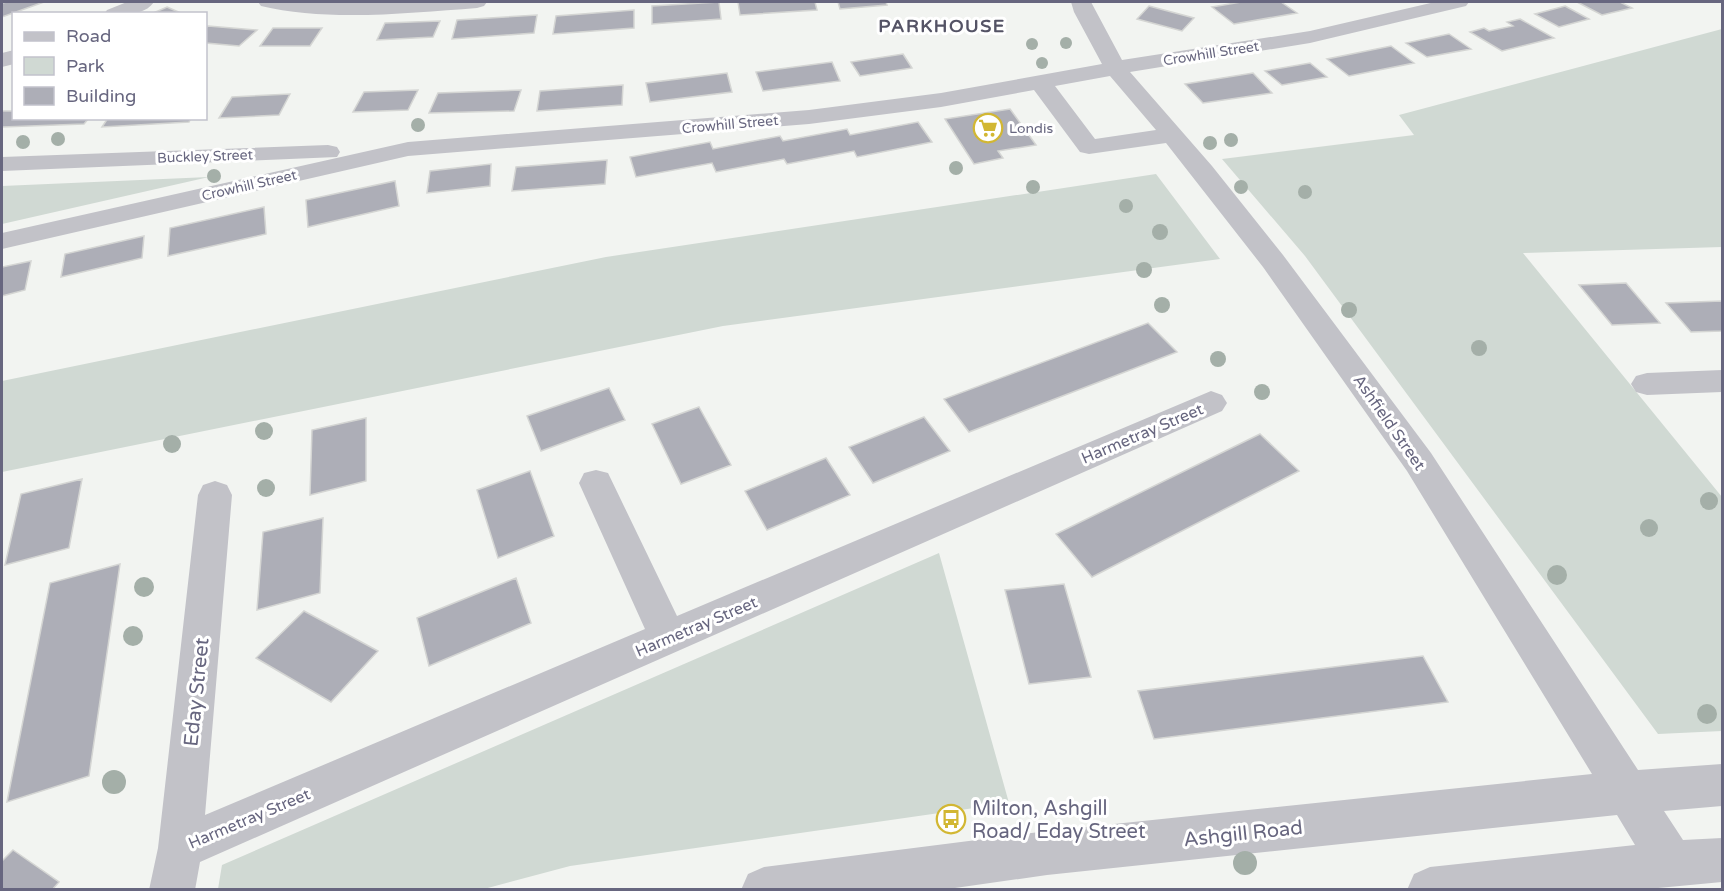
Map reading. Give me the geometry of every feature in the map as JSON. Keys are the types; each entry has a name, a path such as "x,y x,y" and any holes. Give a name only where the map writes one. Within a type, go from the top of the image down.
{"street":[{"path":"119,12 144,2"},
{"path":"268,2 283,5 371,9 477,2"},
{"name":"Ashfield Street","path":"1081,2 1084,12 1115,68 1203,171 1273,261 1419,462 1672,863"},
{"name":"Crowhill Street","path":"2,241 408,149 809,117 941,100 1115,68 1310,37 1459,2"},
{"path":"1040,82 1089,147 1173,135"},
{"name":"Buckley Street","path":"2,164 408,149"},
{"path":"1647,384 1722,381"},
{"name":"Harmetray Street","path":"180,848 1211,403"},
{"path":"596,483 668,638"},
{"name":"Eday Street","path":"172,890 180,848 215,495"},
{"name":"Ashgill Road","path":"764,890 1047,853 1628,792 1722,785"},
{"path":"1430,890 1672,863 1722,860"}],"green space":[{"path":"1722,29 1722,247 1523,253 1722,497 1722,731 1658,734 1305,256 1222,159 1414,135 1399,115"},
{"path":"1156,174 1220,259 723,326 2,472 2,381 606,257"},
{"path":"209,177 2,224 2,186"},
{"path":"939,553 1009,803 570,866 484,889 218,889 222,865"}],"building":[{"path":"7,2 44,2 2,17 2,3"},
{"path":"719,2 721,19 652,24 652,6"},
{"path":"738,2 815,2 817,10 740,15"},
{"path":"838,2 886,2 887,5 840,9"},
{"path":"1241,2 1281,2 1297,13 1234,24 1212,7"},
{"path":"1577,2 1620,2 1632,8 1602,15"},
{"path":"1149,6 1194,18 1182,31 1137,19"},
{"path":"1565,6 1589,19 1559,27 1535,14"},
{"path":"167,7 178,12 156,12"},
{"path":"634,10 634,28 553,34 556,16"},
{"path":"537,15 534,33 452,39 457,20"},
{"path":"1520,19 1554,38 1502,51 1470,32 1484,28 1489,31 1513,26 1507,22"},
{"path":"440,21 433,37 377,40 385,23"},
{"path":"207,27 257,30 239,46 207,43"},
{"path":"273,28 322,28 310,46 260,46"},
{"path":"1449,34 1471,49 1427,57 1406,43"},
{"path":"1391,46 1414,63 1349,76 1327,59"},
{"path":"903,54 912,68 860,76 851,62"},
{"path":"832,62 840,81 763,91 756,72"},
{"path":"1310,63 1327,77 1282,85 1265,71"},
{"path":"727,73 732,92 650,102 646,83"},
{"path":"1253,73 1272,93 1203,103 1185,84"},
{"path":"623,85 622,105 537,111 540,91"},
{"path":"418,90 408,110 353,112 364,92"},
{"path":"521,90 514,111 429,113 438,93"},
{"path":"290,94 279,115 219,118 232,97"},
{"name":"Londis","path":"1010,109 1036,145 998,151 1003,158 974,164 945,119"},
{"path":"2,111 12,111 12,120 87,120 84,124 2,127"},
{"path":"107,120 190,120 189,122 102,127"},
{"path":"918,122 932,142 857,157 854,151 787,164 784,159 716,172 712,163 636,177 630,157 710,142 713,149 780,136 783,141 847,129 850,135"},
{"path":"607,160 605,184 512,191 516,167"},
{"path":"491,164 490,186 427,193 430,171"},
{"path":"395,181 399,206 308,227 306,200"},
{"path":"264,207 266,234 168,256 170,228"},
{"path":"144,236 142,258 61,277 65,254"},
{"path":"31,261 25,290 2,296 2,267"},
{"path":"1626,283 1660,323 1612,325 1579,285"},
{"path":"1722,301 1722,331 1691,332 1666,303"},
{"path":"1148,323 1177,352 969,432 944,399"},
{"path":"609,388 625,420 541,451 527,416"},
{"path":"699,407 731,465 681,484 652,424"},
{"path":"924,417 950,451 873,483 849,447"},
{"path":"366,418 366,481 310,495 312,430"},
{"path":"1260,434 1299,471 1092,577 1056,534"},
{"path":"826,458 850,495 767,530 745,491"},
{"path":"530,471 554,536 498,558 477,490"},
{"path":"82,479 69,548 5,565 21,494"},
{"path":"323,518 320,593 257,610 263,532"},
{"path":"120,564 89,776 7,802 50,583"},
{"path":"516,578 531,623 429,666 417,618"},
{"path":"1064,584 1091,677 1029,684 1005,590"},
{"path":"304,611 378,651 331,702 256,658"},
{"path":"1423,656 1448,702 1154,739 1138,691"},
{"path":"13,850 59,882 52,890 2,890 2,861"}],"place":[{"name":"Londis","path":"988,128"},
{"name":"Milton, Ashgill Road/ Eday Street","path":"951,819"}],"district":[{"name":"PARKHOUSE","path":"942,26"}]}
